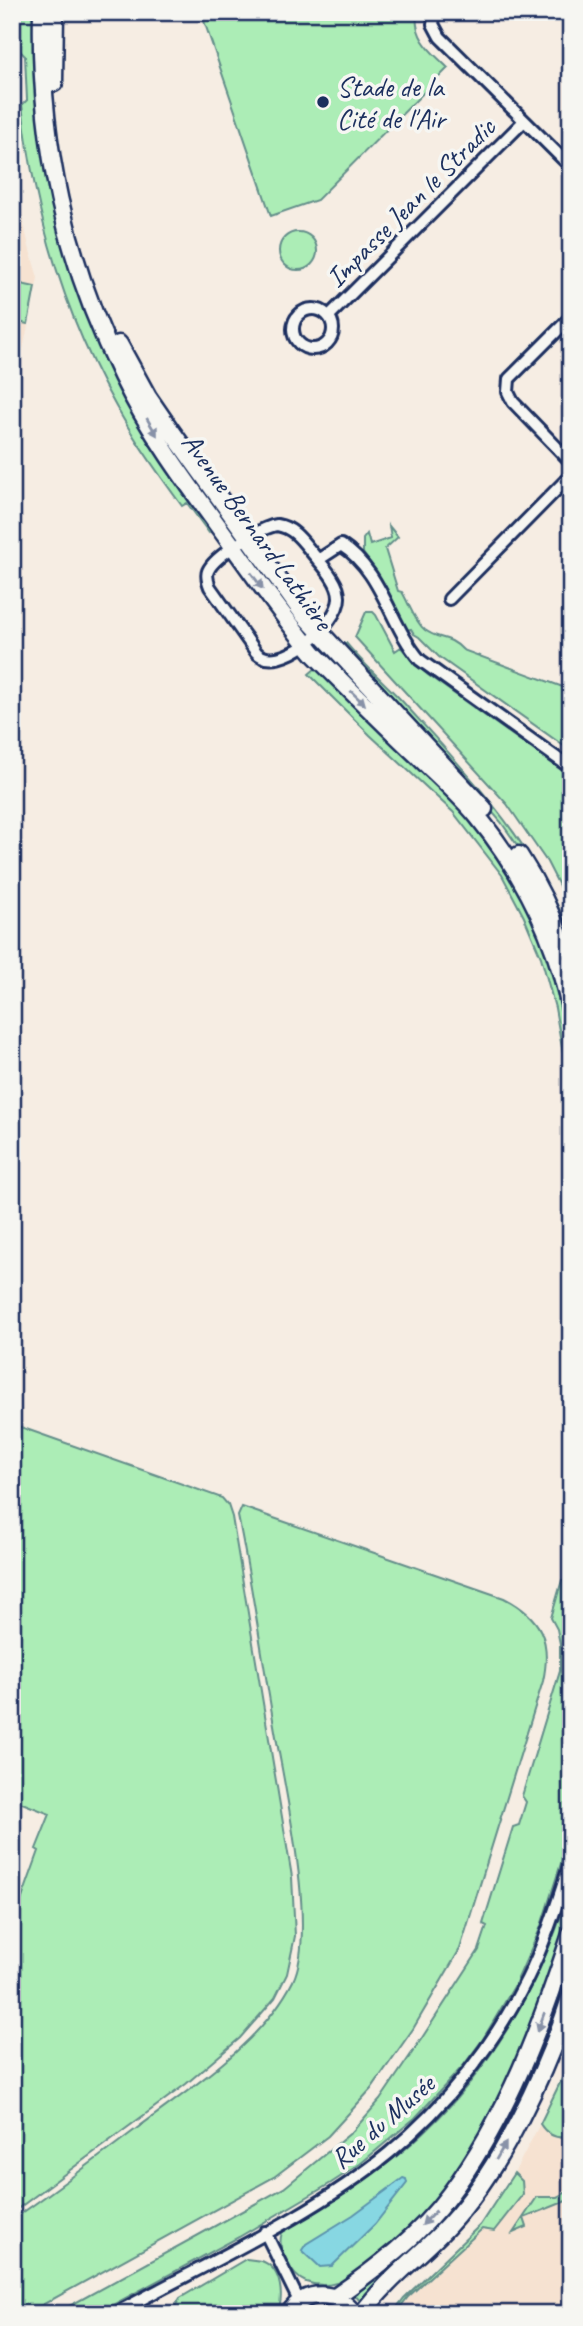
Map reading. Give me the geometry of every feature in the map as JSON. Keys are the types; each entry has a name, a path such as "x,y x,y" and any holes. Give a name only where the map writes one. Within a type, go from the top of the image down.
{"main road":[{"name":"Avenue Bernard Lathière","path":"42,12 42,56 49,146 62,216 88,298 123,378 193,491 305,643 460,799 501,848 544,923 564,981 571,1013"},
{"name":"Avenue Bernard Lathière","path":"55,12 54,95 58,141 76,231 114,336 148,397 318,632 454,775 508,839 550,910 571,968"},
{"path":"335,2297 383,2261 428,2219 466,2171 526,2059 571,1934"},
{"path":"362,2314 391,2280 449,2225 497,2158 544,2068 571,1996"},
{"path":"294,2308 310,2296 323,2294 342,2301 354,2314"}],"street":[{"path":"435,12 433,24 440,37 570,164"},
{"name":"Impasse Jean le Stradic","path":"329,316 524,121"},
{"path":"571,317 509,379 508,392 513,402 571,461"},
{"path":"450,598 571,475"},
{"path":"282,526 297,534 334,583 340,598 336,613 318,632 289,654 269,659 260,656 208,582 209,569 248,538 263,528 282,526"},
{"path":"318,561 341,545 349,550 369,573 405,641 420,660 571,768"},
{"name":"Rue du Musée","path":"114,2314 265,2232 348,2183 389,2153 422,2122 465,2076 500,2027 526,1980 551,1922 571,1860"},
{"path":"265,2232 294,2308"}],"shaded area":[{"path":"12,168 38,278 12,402"},
{"path":"571,2060 571,2314 392,2314 404,2298 480,2225 514,2173"}],"green space":[{"path":"19,12 37,12 50,181 151,441 167,469 212,531 209,533 187,503 182,506 134,437 88,351 57,272 45,231 28,147 22,105 27,100 25,56 19,50"},
{"name":"Stade de la Cité de l'Air","path":"201,12 417,12 421,37 448,68 317,200 271,216"},
{"path":"298,232 312,237 317,251 312,265 298,270 284,265 279,251 284,237"},
{"path":"12,282 35,287 28,324 12,321"},
{"path":"389,526 398,537 385,549 398,591 402,592 425,630 453,642 463,650 571,690 571,751 439,657 411,629 407,630 380,577 363,553 363,539 367,534 370,545 391,538"},
{"path":"366,612 376,615 395,651 401,647 428,675 571,777 571,909 547,862 507,804 355,637"},
{"path":"346,643 443,746 519,840 554,898 567,928 571,951 529,862 501,822 403,709 342,645"},
{"path":"317,667 476,822 529,903 564,1003 571,1038 571,1099 555,1008 541,957 502,875 453,812 309,674"},
{"path":"12,1424 222,1498 228,1505 292,1877 295,1936 287,1974 275,1998 240,2038 186,2084 12,2213 12,1915 18,1900 21,1901 39,1851 36,1849 50,1814 12,1799"},
{"path":"242,1507 504,1598 517,1605 541,1631 546,1653 543,1681 460,1949 413,2029 371,2089 328,2136 274,2177 26,2314 12,2314 12,2220 201,2081 244,2045 280,2004 293,1981 300,1958 301,1893 297,1856 238,1516"},
{"path":"562,1580 571,1581 571,1832 540,1929 515,1985 483,2039 463,2066 415,2118 360,2164 331,2183 239,2237 96,2314 55,2314 284,2188 353,2131 380,2100 479,1950 487,1926 483,1924 513,1827 519,1825 526,1802 522,1796 560,1671 560,1644 551,1618"},
{"path":"571,1887 563,1935 534,2022 494,2110 462,2165 424,2213 350,2278 329,2285 318,2285 300,2279 283,2254 282,2233 388,2163 421,2135 477,2073 522,2003 541,1965"},
{"path":"571,1957 568,1984 544,2052 508,2126 488,2160 452,2211 360,2301 353,2293 384,2270 500,2129 535,2057"},
{"path":"571,2060 571,2136 557,2137 549,2134 540,2124"},
{"path":"514,2173 522,2181 523,2194 494,2231 482,2229 392,2314 404,2298 480,2225"},
{"path":"571,2190 571,2199 524,2218 527,2227 513,2233 537,2197 557,2197"},
{"path":"246,2259 264,2262 275,2271 281,2293 277,2314 148,2314 160,2308 174,2308 180,2298"}],"water":[{"path":"403,2178 407,2183 375,2224 332,2266 320,2267 302,2250 306,2244 353,2215"}],"place":[{"name":"Stade de la Cité de l'Air","path":"323,102"}]}
